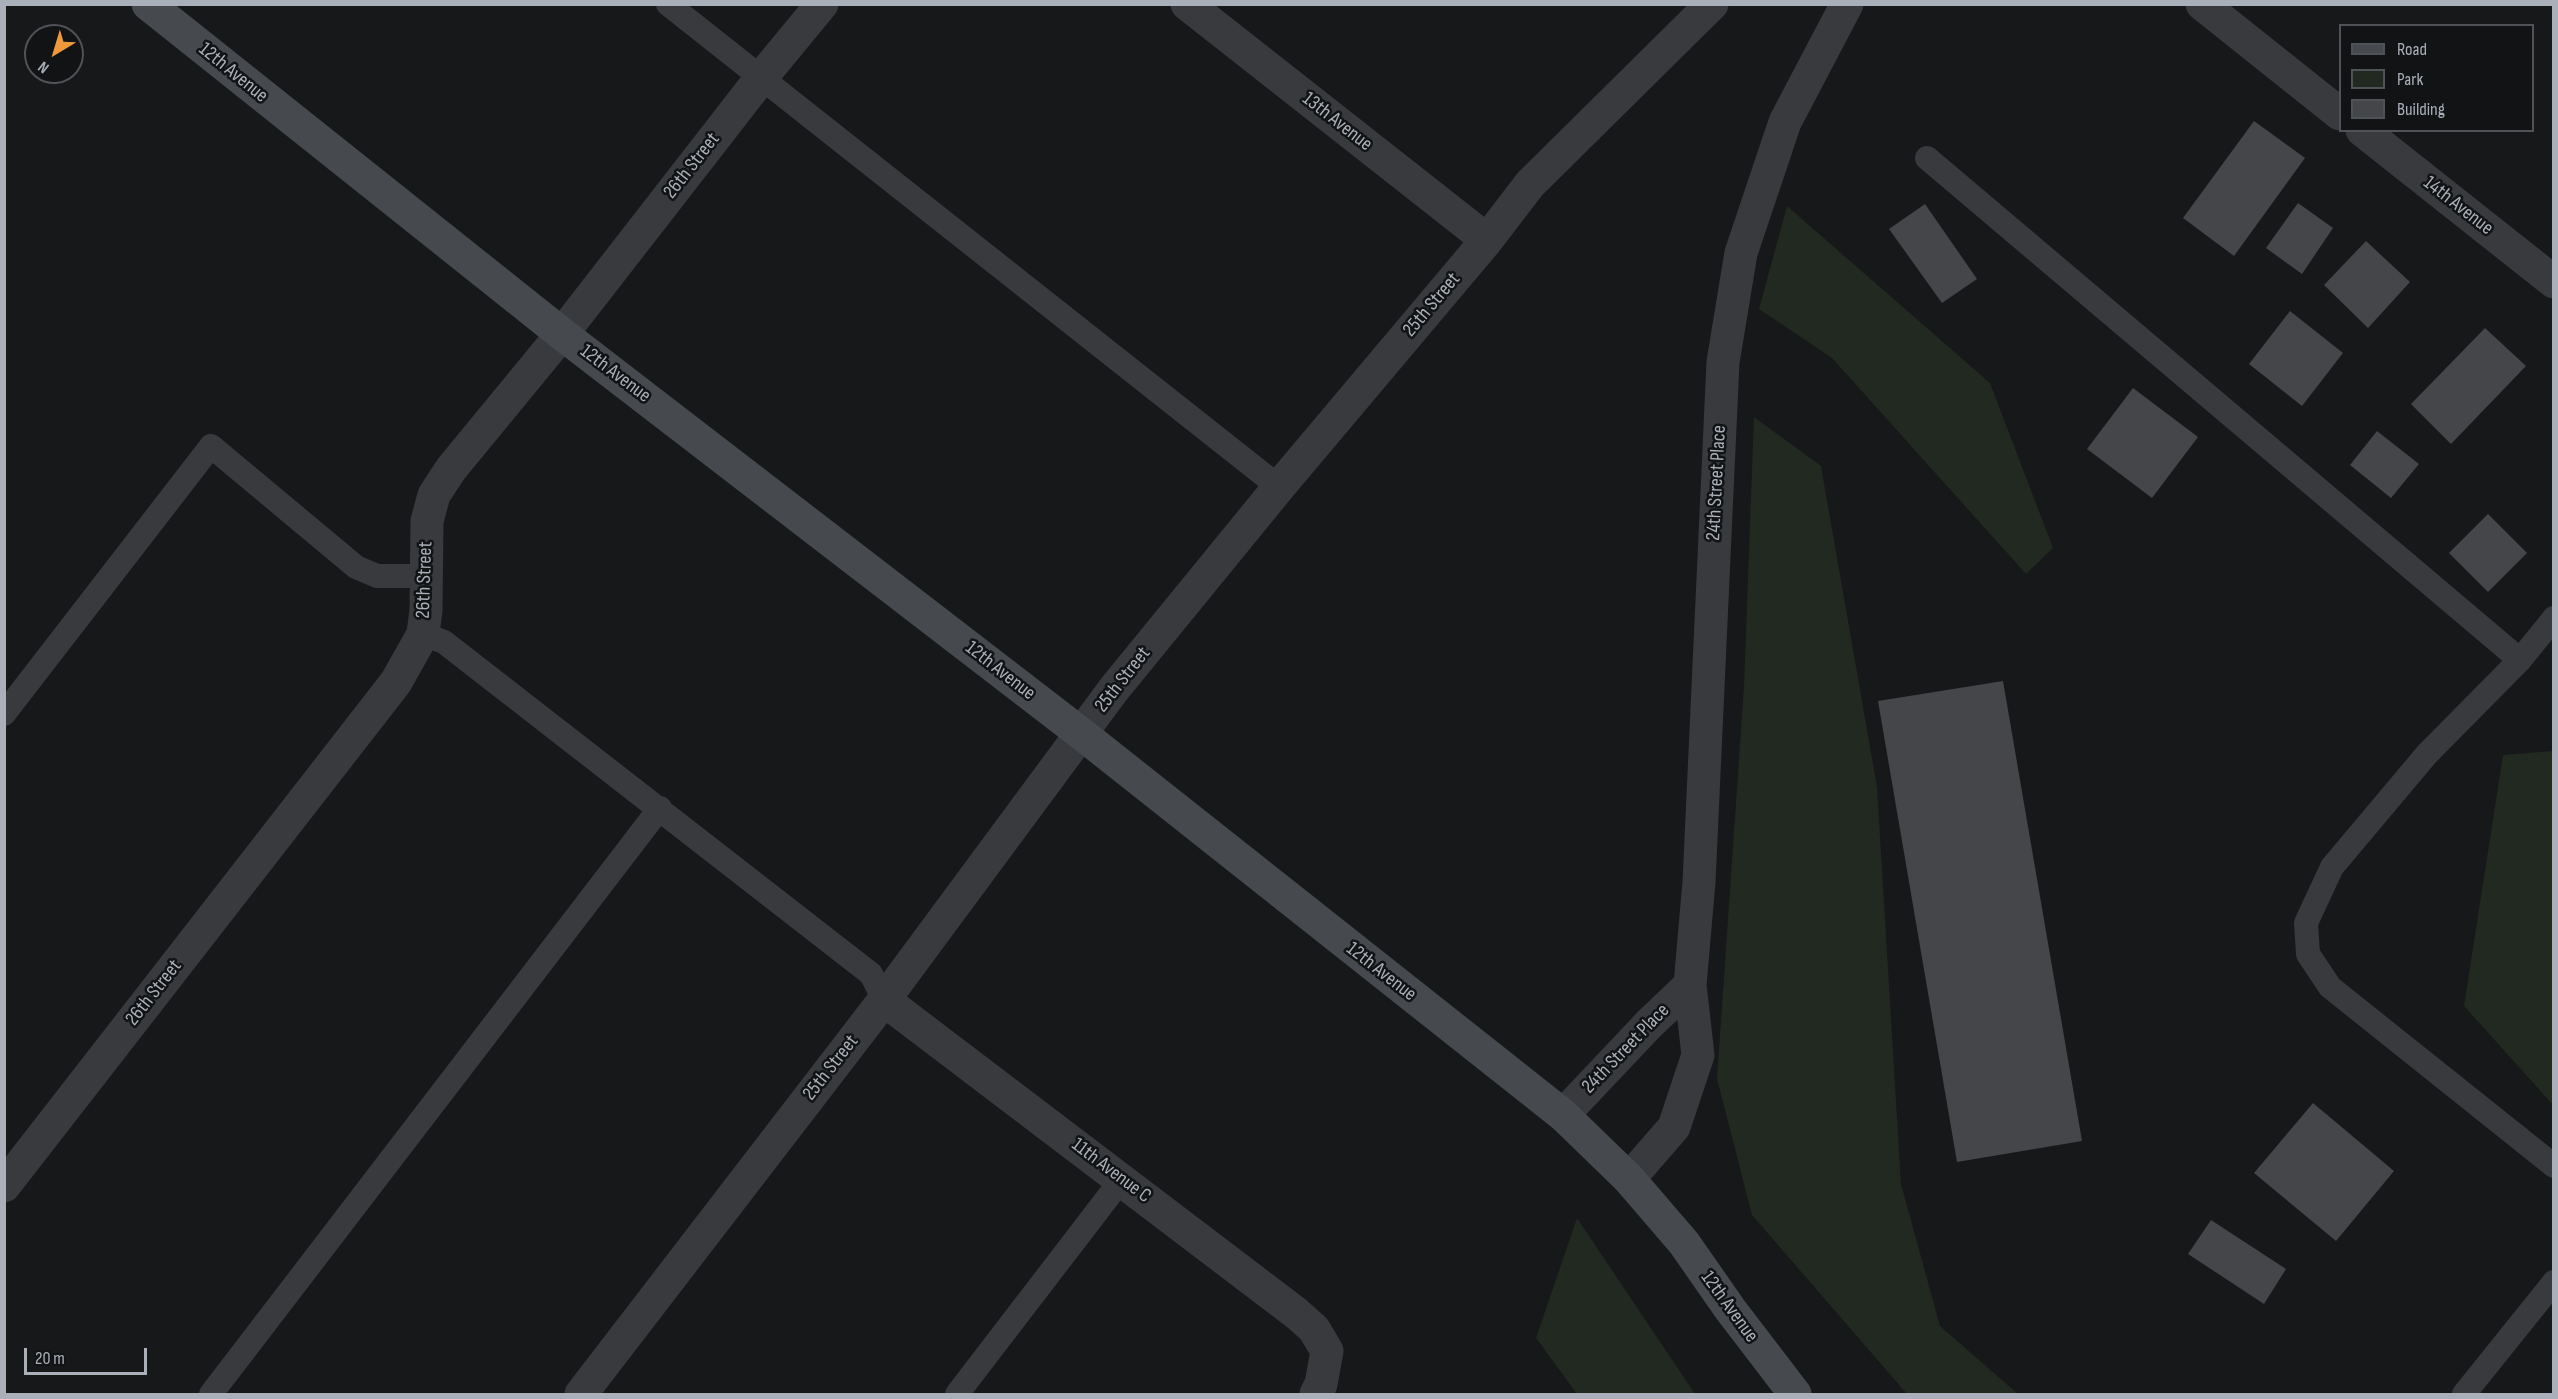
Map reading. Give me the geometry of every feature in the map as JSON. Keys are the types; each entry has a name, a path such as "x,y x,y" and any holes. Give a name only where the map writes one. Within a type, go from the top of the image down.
{"street":[{"name":"12th Avenue","path":"148,4 562,334 1083,735 1563,1115 1629,1179 1684,1243 1795,1395"},
{"name":"26th Street","path":"4,1186 396,682 423,634 427,521 434,495 452,469 562,334 761,78 822,4"},
{"name":"13th Avenue","path":"1187,4 1487,240"},
{"name":"25th Street","path":"581,1395 884,1000 1083,735 1114,689 1279,487 1487,240 1530,184 1712,4"},
{"name":"24th Street Place","path":"1629,1179 1674,1127 1698,1055 1690,985 1699,882 1723,362 1741,253 1785,122 1846,4"},
{"path":"2202,4 2339,113"},
{"name":"14th Avenue","path":"2365,132 2553,282"},
{"name":"24th Street Place","path":"1563,1115 1649,1024 1690,985"},
{"name":"11th Avenue C","path":"884,1000 1122,1179 1314,1329 1327,1352 1324,1374 1316,1395"}],"lane":[{"path":"668,4 1279,487"},
{"path":"1927,158 2520,660"},
{"path":"4,714 211,446 356,567 377,576 426,576"},
{"path":"2553,618 2520,660 2427,754 2332,867 2306,923 2308,954 2330,987 2553,1166"},
{"path":"423,634 444,642 871,974 884,1000"},
{"path":"211,1395 660,808"},
{"path":"957,1395 1122,1179"},
{"path":"2464,1395 2553,1282"}],"green space":[{"path":"1787,206 1990,383 2053,548 2026,574 1832,358 1759,309"},
{"path":"1754,417 1821,466 1877,787 1901,1184 1940,1326 2018,1394 1907,1394 1752,1215 1717,1079 1744,686"},
{"path":"2553,751 2553,1105 2464,1006 2503,755"},
{"path":"1577,1218 1695,1394 1577,1394 1536,1338"}],"building":[{"path":"2254,121 2305,158 2234,256 2183,218"},
{"path":"2298,203 2333,228 2302,274 2266,248"},
{"path":"1925,204 1977,279 1942,303 1889,229"},
{"path":"2366,241 2410,282 2368,328 2324,285"},
{"path":"2290,311 2343,353 2302,406 2249,364"},
{"path":"2485,328 2526,366 2451,444 2411,404"},
{"path":"2133,388 2198,437 2152,498 2087,449"},
{"path":"2377,431 2419,464 2391,498 2350,465"},
{"path":"2488,514 2527,553 2488,592 2449,553"},
{"path":"2003,681 2082,1141 1957,1162 1878,701"},
{"path":"2313,1103 2394,1171 2336,1241 2254,1173"},
{"path":"2211,1220 2286,1269 2264,1304 2188,1254"}]}
